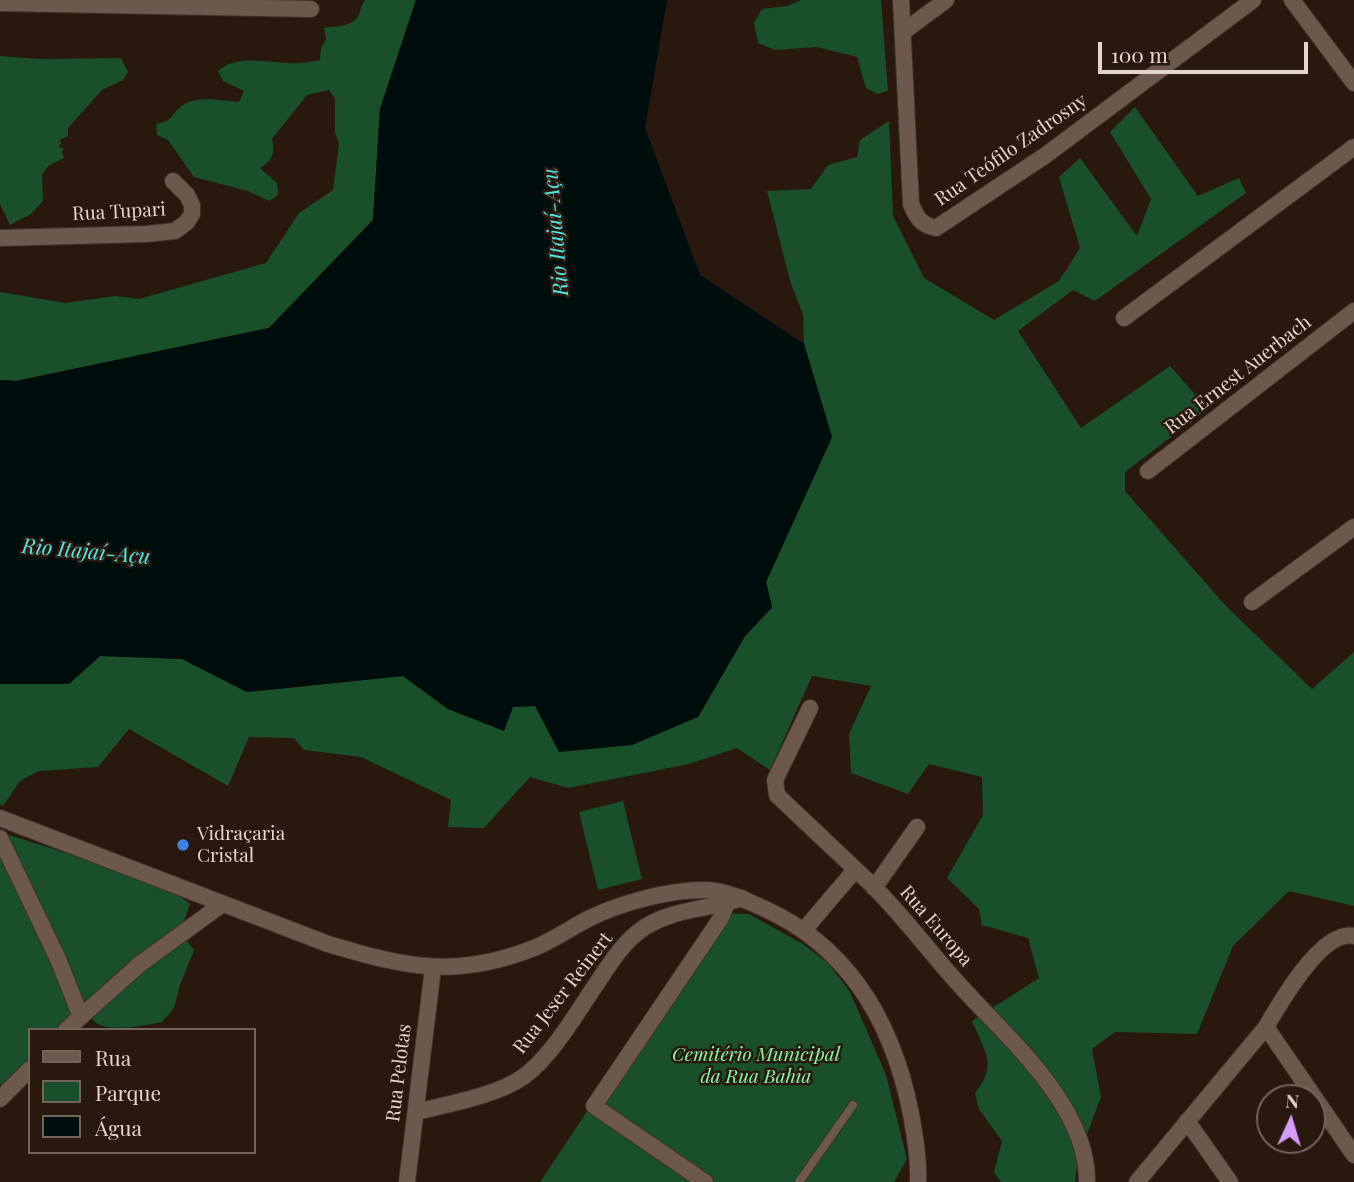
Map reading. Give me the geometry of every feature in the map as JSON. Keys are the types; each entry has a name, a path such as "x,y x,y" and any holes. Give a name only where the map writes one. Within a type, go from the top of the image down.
{"street":[{"path":"901,0 902,32"},
{"path":"902,32 946,0"},
{"name":"Rua Teófilo Zadrosny","path":"902,32 911,204 917,218 926,226 936,228 1046,155 1253,0"},
{"path":"1292,0 1354,83"},
{"path":"0,3 312,9"},
{"path":"1124,318 1354,147"},
{"name":"Rua Tupari","path":"0,238 175,231 187,222 192,214 192,205 187,195 173,181"},
{"name":"Rua Ernest Auerbach","path":"1148,471 1354,311"},
{"path":"1252,602 1354,527"},
{"name":"Rua Europa","path":"810,708 775,780 777,795 874,888 1021,1051 1063,1105 1078,1140 1087,1170 1087,1182"},
{"path":"0,818 328,944 367,956 433,968 482,964 523,951 619,905 703,890 730,894 735,901 804,930 847,969 873,1004 905,1084 918,1153 918,1182"},
{"path":"874,888 917,827"},
{"path":"0,838 58,959 81,1017"},
{"path":"804,930 855,870"},
{"path":"705,1182 594,1107 735,901"},
{"name":"Rua Jeser Reinert","path":"416,1112 504,1087 524,1076 544,1056 624,945 642,929 668,915 735,901"},
{"path":"68,1028 140,964 221,905"},
{"path":"1137,1182 1266,1027 1283,999 1318,954 1332,940 1345,934 1354,936"},
{"name":"Rua Pelotas","path":"407,1182 433,968"},
{"path":"1266,1027 1354,1155"},
{"path":"0,1099 28,1071"},
{"path":"1187,1121 1230,1182"}],"lane":[{"path":"799,1182 853,1105"}],"green space":[{"path":"365,0 416,0 380,109 373,220 269,328 16,381 0,380 0,292 65,303 115,296 139,299 266,263 299,213 333,190 339,144 335,133 335,99 329,90 307,95 272,139 272,156 260,168 277,183 278,195 269,201 248,191 194,177 168,140 157,135 156,124 166,121 183,105 195,100 239,102 244,91 223,81 218,71 227,65 246,61 303,63 320,60 321,48 326,39 324,28 355,20"},
{"path":"801,0 881,0 888,91 878,94 866,88 857,57 817,47 775,50 758,43 754,23 762,9 787,6"},
{"path":"0,56 40,59 121,58 128,72 123,80 102,90 68,128 68,136 60,140 58,147 64,148 64,158 48,166 42,175 43,201 31,214 10,225 0,204"},
{"path":"1135,107 1198,196 1239,178 1246,193 1095,301 1073,290 1018,331 1081,428 1170,366 1208,409 1125,472 1125,491 1226,606 1312,689 1354,652 1354,906 1289,891 1233,946 1197,1034 1115,1032 1092,1049 1101,1097 1078,1158 1075,1182 1001,1182 994,1172 1002,1141 979,1109 975,1093 988,1066 985,1050 972,1021 1039,978 1028,938 982,925 979,909 947,878 983,815 982,777 929,764 908,794 851,773 849,734 871,686 812,676 770,770 737,748 689,764 568,788 530,777 484,828 448,827 451,800 361,757 304,750 294,738 249,737 228,786 129,729 98,767 39,771 20,781 3,806 0,804 0,684 69,684 100,656 182,659 247,692 403,676 448,709 504,730 513,707 535,706 698,717 745,636 772,608 766,582 832,437 804,344 803,314 791,284 767,191 811,189 828,165 857,157 860,140 889,121 893,216 924,278 994,320 1059,281 1080,248 1059,177 1080,158 1137,236 1151,199 1110,132"},
{"path":"623,801 642,879 598,890 579,812"},
{"path":"0,832 128,873 177,894 190,904 179,931 194,950 174,1008 162,1022 126,1028 99,1025 93,1019 86,999 59,1028 28,1028 28,1060 3,1087 0,1083"},
{"name":"Cemitério Municipal da Rua Bahia","path":"719,913 749,914 803,944 829,964 850,992 886,1075 907,1159 894,1182 540,1182"}],"water":[{"name":"Rio Itajaí-Açu","path":"416,0 667,0 645,128 700,275 804,344 832,437 766,582 772,607 745,636 698,717 632,745 559,752 535,706 513,707 504,731 448,709 403,676 247,692 182,659 100,656 69,684 0,684 0,380 16,381 269,328 373,220 380,109"}],"place":[{"name":"Vidraçaria Cristal","path":"183,845"}]}
